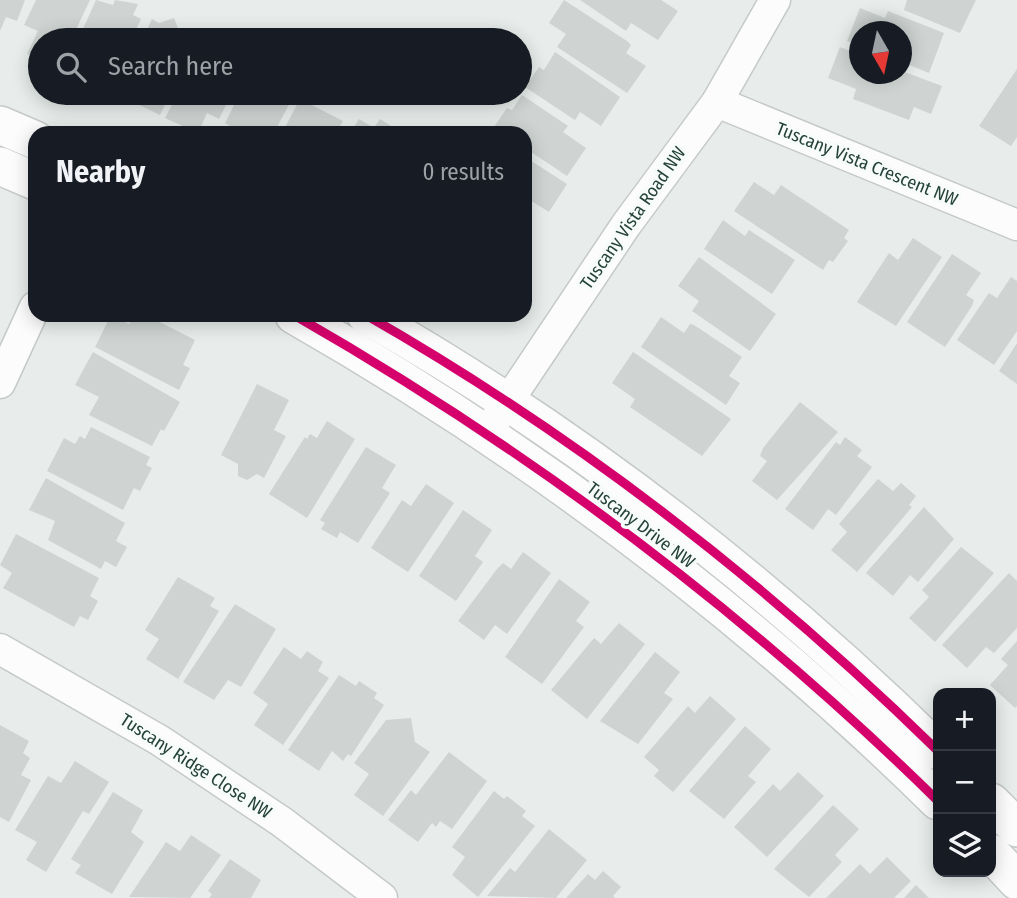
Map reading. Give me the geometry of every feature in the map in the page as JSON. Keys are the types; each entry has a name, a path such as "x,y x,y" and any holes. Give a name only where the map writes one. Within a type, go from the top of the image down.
{"street":[{"name":"Tuscany Vista Road NW","path":"487,435 626,225 717,102 775,0"},
{"name":"Tuscany Vista Crescent NW","path":"717,102 1017,225"},
{"path":"0,125 28,137"},
{"path":"0,166 28,178"},
{"path":"0,383 28,322"},
{"name":"Tuscany Drive NW","path":"305,322 487,435 585,502 741,623 821,691 933,796"},
{"name":"Tuscany Drive NW","path":"378,322 508,400 714,553 812,635 933,746"},
{"name":"Tuscany Ridge Close NW","path":"0,649 159,740 282,822 382,898"},
{"path":"996,807 1017,828"},
{"path":"996,858 1017,881"}],"building":[{"path":"0,0 25,0 17,21 6,17 0,31"},
{"path":"36,0 90,0 77,28 31,28 24,25"},
{"path":"96,0 113,5 115,0 138,4 133,15 141,19 137,28 83,28"},
{"path":"564,0 627,41 631,45 626,53 646,66 627,93 557,47 566,34 549,23"},
{"path":"580,0 661,0 678,11 658,40 631,23 626,31"},
{"path":"907,0 976,0 960,33 904,10"},
{"path":"860,8 885,18 888,11 944,33 929,73 912,66 912,21 855,21"},
{"path":"174,18 178,28 148,28 152,19 159,23"},
{"path":"840,47 849,51 849,84 912,84 912,75 942,86 931,114 914,107 909,120 853,99 856,89 828,78"},
{"path":"555,52 620,97 601,126 580,112 575,120 532,92 532,77 539,67 544,70"},
{"path":"1017,69 1017,137 1011,146 979,126"},
{"path":"532,102 568,126 563,132 586,148 567,176 532,153 532,126 495,126 507,108 512,110 515,105 532,105"},
{"path":"139,105 165,105 160,115"},
{"path":"172,105 226,105 219,119 207,113 201,126 183,126 165,118"},
{"path":"234,105 289,105 278,126 230,126 225,123"},
{"path":"297,105 312,105 343,121 340,126 286,126"},
{"path":"359,119 371,126 354,126"},
{"path":"380,119 391,126 375,126"},
{"path":"532,162 567,184 549,212 532,201"},
{"path":"754,182 774,195 781,185 849,230 844,238 848,241 833,262 829,260 823,270 734,211"},
{"path":"723,220 745,236 749,230 795,260 772,294 704,249"},
{"path":"913,238 942,257 896,326 857,302 889,253 898,260"},
{"path":"952,254 981,273 966,295 974,300 972,306 945,347 907,322"},
{"path":"699,257 776,314 750,351 692,311 699,301 678,286"},
{"path":"1011,277 1017,281 1017,331 994,365 957,340 989,293 997,298"},
{"path":"661,317 684,333 690,324 694,325 742,357 729,376 740,383 726,405 641,347"},
{"path":"108,322 160,322 195,340 183,365 190,368 179,390 95,347"},
{"path":"1017,343 1017,384 999,371"},
{"path":"93,352 180,402 152,446 89,415 99,397 75,385"},
{"path":"633,352 731,419 702,456 630,407 635,399 612,383"},
{"path":"257,384 289,400 274,430 286,436 264,478 257,474 247,480 238,476 238,464 221,455"},
{"path":"800,402 838,432 777,500 752,481 767,461 760,456 763,448"},
{"path":"327,421 355,439 307,518 269,494 305,437 307,439 310,434 317,438"},
{"path":"91,427 150,457 146,465 152,468 140,491 134,488 123,510 47,471 64,438 75,444 80,436 85,439"},
{"path":"845,437 862,450 857,456 872,467 836,515 828,509 813,530 785,509 836,442 840,445"},
{"path":"366,447 396,465 382,488 390,493 358,543 340,532 337,538 321,529 325,523 320,520"},
{"path":"46,478 125,523 116,541 127,547 116,567 105,561 101,569 48,540 55,521 29,510"},
{"path":"878,479 893,491 901,483 916,496 909,505 912,507 857,572 831,550 847,532 839,524"},
{"path":"426,484 454,503 408,572 371,548 402,500 411,506"},
{"path":"924,507 954,539 918,582 910,575 893,596 866,573"},
{"path":"463,510 492,530 475,556 483,562 456,601 419,576"},
{"path":"16,534 99,578 90,596 98,601 88,620 80,616 74,627 3,588 12,573 0,565"},
{"path":"961,547 994,573 935,642 909,618 929,597 922,590"},
{"path":"523,552 551,573 507,634 495,625 484,640 458,621 497,569 503,563 511,569"},
{"path":"1009,573 1017,581 1017,628 994,653 986,647 967,668 942,645"},
{"path":"178,577 215,598 210,606 219,611 178,679 146,659 159,639 145,630"},
{"path":"559,579 590,602 576,621 584,627 542,684 505,657"},
{"path":"235,604 276,629 241,687 228,680 214,700 183,682"},
{"path":"619,623 645,644 587,719 551,690 594,638 601,644"},
{"path":"1017,641 1015,708 990,685 1008,665 1001,659"},
{"path":"284,647 301,659 307,651 323,662 318,671 329,678 283,745 254,725 268,704 253,693"},
{"path":"655,652 680,672 664,693 673,699 638,744 600,721"},
{"path":"339,675 356,686 359,681 377,693 374,698 384,705 351,756 348,754 343,761 332,751 319,771 288,750"},
{"path":"710,696 736,719 673,792 654,776 659,770 644,757 688,706 695,713"},
{"path":"411,718 415,742 430,752 383,816 354,795 369,774 354,763 386,720"},
{"path":"0,725 29,741 23,753 30,758 21,775 31,780 9,822 0,817"},
{"path":"745,726 771,749 748,776 756,782 724,819 689,791"},
{"path":"449,752 487,781 452,829 440,821 436,827 432,823 418,842 388,820 411,790 416,795"},
{"path":"75,761 109,782 89,814 83,811 46,872 26,860 37,842 15,830 48,776 61,783"},
{"path":"798,772 824,796 767,857 734,827 773,784 780,791"},
{"path":"494,791 504,799 507,796 526,811 522,816 535,826 478,897 452,875 465,857 452,847"},
{"path":"113,792 143,810 131,832 144,842 112,894 75,873 81,865 71,859"},
{"path":"833,805 859,829 835,855 842,862 809,897 774,869"},
{"path":"549,829 587,860 556,898 487,896 510,868 515,872"},
{"path":"191,835 221,855 190,898 129,897 166,842 180,851"},
{"path":"887,857 911,881 894,898 826,898 860,864 870,874"},
{"path":"230,859 261,880 251,898 209,898 212,894 208,891"},
{"path":"603,871 621,887 613,896 615,898 566,898 588,874 595,880"},
{"path":"916,885 929,898 904,898"}],"cycle path":[{"path":"306,322 466,421 632,537 789,664 933,796"},
{"path":"378,322 519,410 666,515 806,629 933,746"}]}
